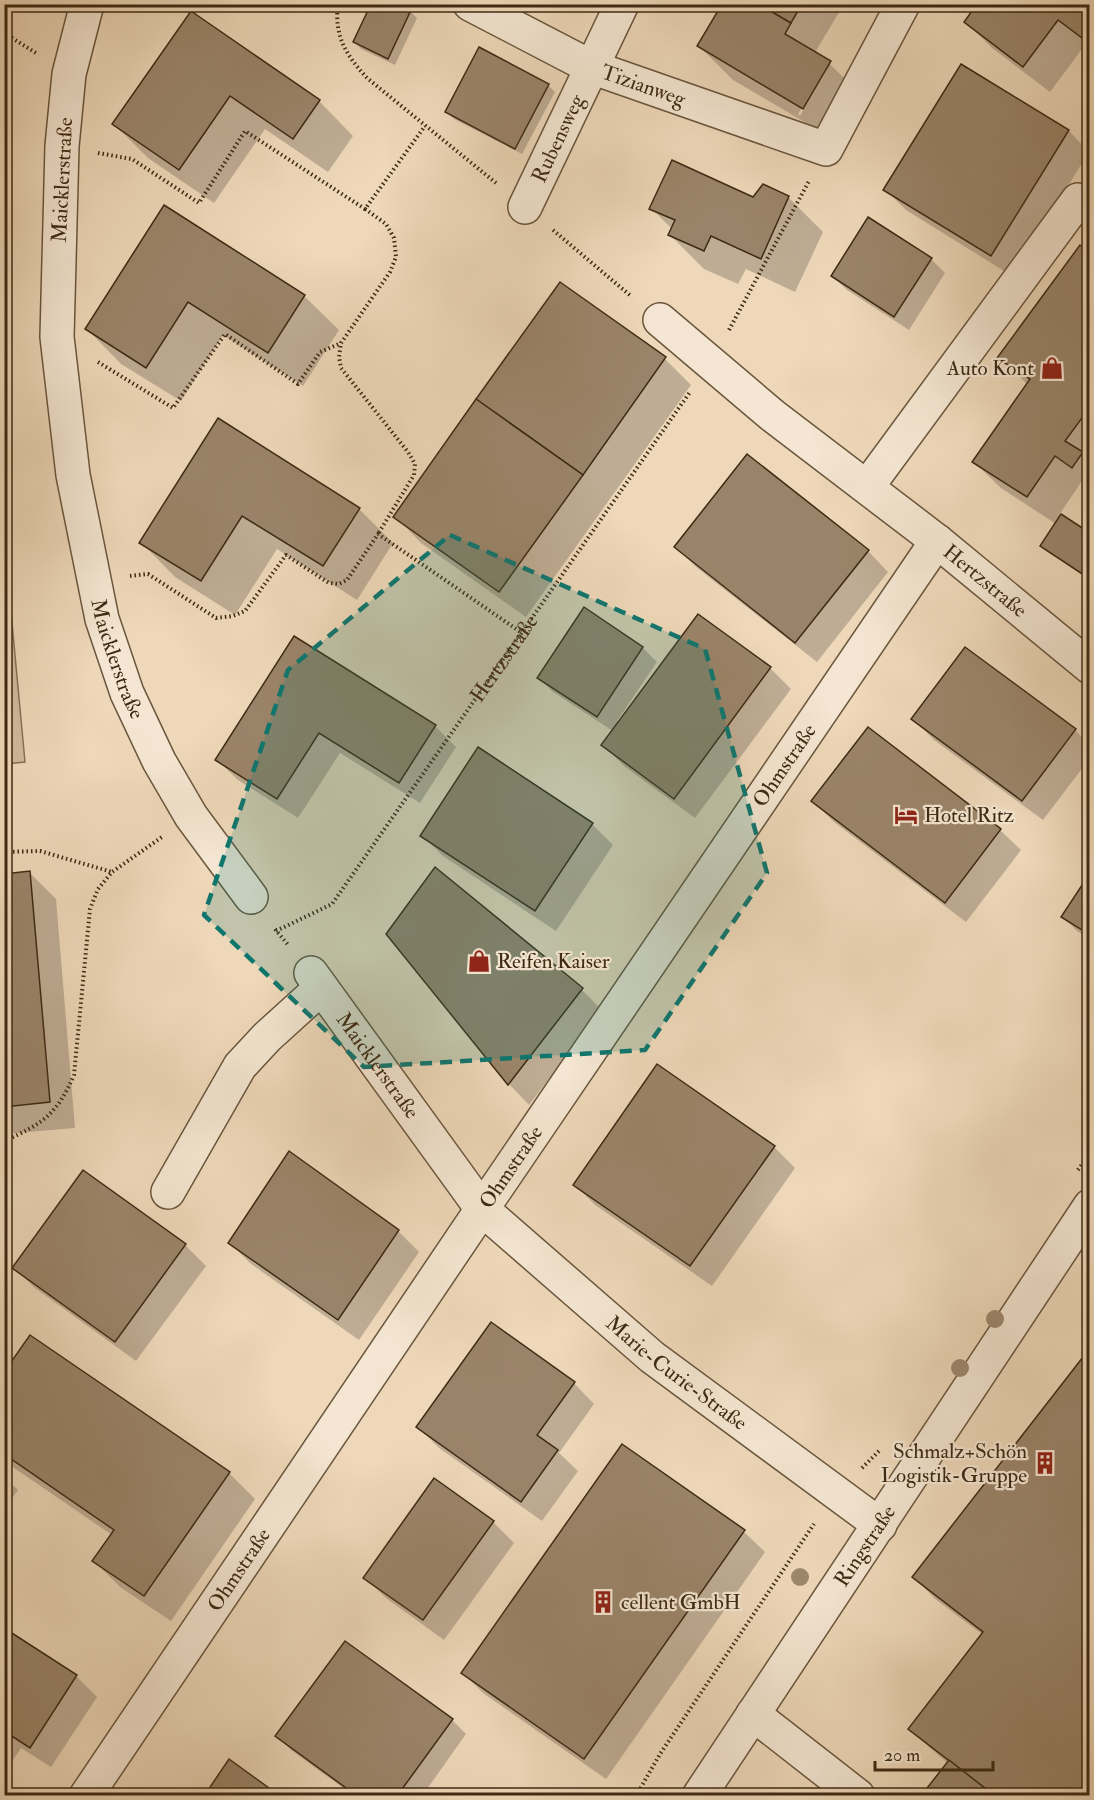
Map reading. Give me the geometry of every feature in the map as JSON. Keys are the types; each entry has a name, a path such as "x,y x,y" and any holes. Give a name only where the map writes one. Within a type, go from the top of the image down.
{"street":[{"name":"Maicklerstraße","path":"87,4 69,74 62,146 57,337 73,475 102,619 127,693 159,761 191,816 251,897"},
{"name":"Tizianweg","path":"470,4 591,67 826,149 903,4"},
{"name":"Rubensweg","path":"525,207 622,4"},
{"path":"867,487 1078,200 1089,208"},
{"name":"Hertzstraße","path":"660,320 772,414 937,541 1089,667"},
{"name":"Ohmstraße","path":"86,1796 937,541"},
{"name":"Maicklerstraße","path":"316,980 482,1209"},
{"path":"168,1192 240,1066 316,980"},
{"name":"Ringstraße","path":"699,1796 1089,1206"},
{"name":"Marie-Curie-Straße","path":"482,1209 652,1357 880,1525"},
{"path":"753,1714 858,1796"}],"path":[{"path":"338,4 336,21 341,42 352,61 367,78 660,320"},
{"path":"365,209 425,126"},
{"path":"62,146 132,159 199,203 246,131 386,224 394,238 396,257 390,272 341,344 340,368 408,452 415,464 414,475 378,534 347,580 339,584 329,583 286,555 245,610 233,616 216,618 148,574 94,582"},
{"path":"711,363 790,217"},
{"path":"57,337 173,408 225,334 298,384 320,352 341,344"},
{"name":"Hertzstraße","path":"276,931 332,904 711,363"},
{"path":"378,534 522,633"},
{"path":"4,1141 45,1119 64,1099 74,1075 90,909 98,889 112,872 191,816"},
{"path":"4,852 40,850 112,872"},
{"path":"251,897 316,980"}],"highlighted area":[{"path":"450,535 705,649 767,873 645,1050 364,1067 204,915 288,670"}],"shaded area":[{"path":"5,548 25,762 4,764"}],"building":[{"path":"371,4 400,4 411,10 388,59 353,42"},
{"path":"722,4 759,4 791,23 785,34 831,61 803,109 697,46"},
{"path":"759,4 802,4 791,23"},
{"path":"977,4 1090,4 1090,44 1058,20 1023,67 964,22"},
{"path":"191,11 320,100 293,139 230,96 179,170 112,124"},
{"path":"479,47 549,84 515,149 445,112"},
{"path":"961,64 1069,130 991,256 883,190"},
{"path":"672,160 753,197 763,184 789,196 761,259 711,236 704,251 668,235 675,220 649,209"},
{"path":"164,205 305,295 268,353 188,302 146,368 85,329"},
{"path":"868,217 932,258 894,317 831,276"},
{"name":"Auto Kont","path":"1080,245 1090,252 1090,407 1065,441 1083,452 1072,468 1055,456 1027,497 972,462 1030,379 997,358"},
{"path":"560,282 666,357 583,475 476,399"},
{"path":"476,399 583,475 499,592 393,517"},
{"path":"218,418 360,508 323,566 242,516 201,581 139,543"},
{"path":"747,454 869,550 795,643 674,547"},
{"path":"1061,514 1090,533 1090,579 1040,546"},
{"path":"584,607 643,647 597,717 537,678"},
{"path":"698,614 771,667 674,799 601,745"},
{"path":"294,636 436,725 399,783 319,733 277,799 215,760"},
{"path":"965,647 1076,729 1022,801 911,719"},
{"name":"Hotel Ritz","path":"868,727 1001,829 945,903 811,801"},
{"path":"478,747 593,823 535,911 420,836"},
{"name":"Reifen Kaiser","path":"435,867 583,988 508,1085 386,934"},
{"path":"30,871 50,1102 4,1107 4,874"},
{"path":"1090,873 1090,935 1061,917"},
{"path":"657,1064 775,1146 690,1266 573,1185"},
{"path":"289,1151 399,1230 338,1320 228,1243"},
{"path":"83,1170 186,1244 115,1342 12,1268"},
{"path":"491,1322 575,1382 537,1435 558,1450 521,1502 416,1427"},
{"path":"30,1335 230,1472 144,1596 92,1561 114,1530 4,1454 4,1372"},
{"name":"Schmalz+Schön Logistik-Gruppe","path":"1090,1348 1090,1796 995,1796 908,1729 983,1632 912,1577"},
{"name":"cellent GmbH","path":"622,1444 745,1530 584,1759 461,1673"},
{"path":"434,1478 494,1521 423,1620 363,1578"},
{"path":"4,1628 77,1675 30,1748 4,1731"},
{"path":"345,1641 453,1719 397,1796 357,1796 275,1736"},
{"path":"229,1759 280,1796 204,1796"},
{"path":"949,1760 995,1796 929,1796 924,1792"}],"place":[{"name":"Auto Kont","path":"1052,368"},
{"name":"Hotel Ritz","path":"906,815"},
{"name":"Reifen Kaiser","path":"479,961"},
{"name":"Schmalz+Schön Logistik-Gruppe","path":"1045,1463"},
{"name":"cellent GmbH","path":"603,1602"}]}
